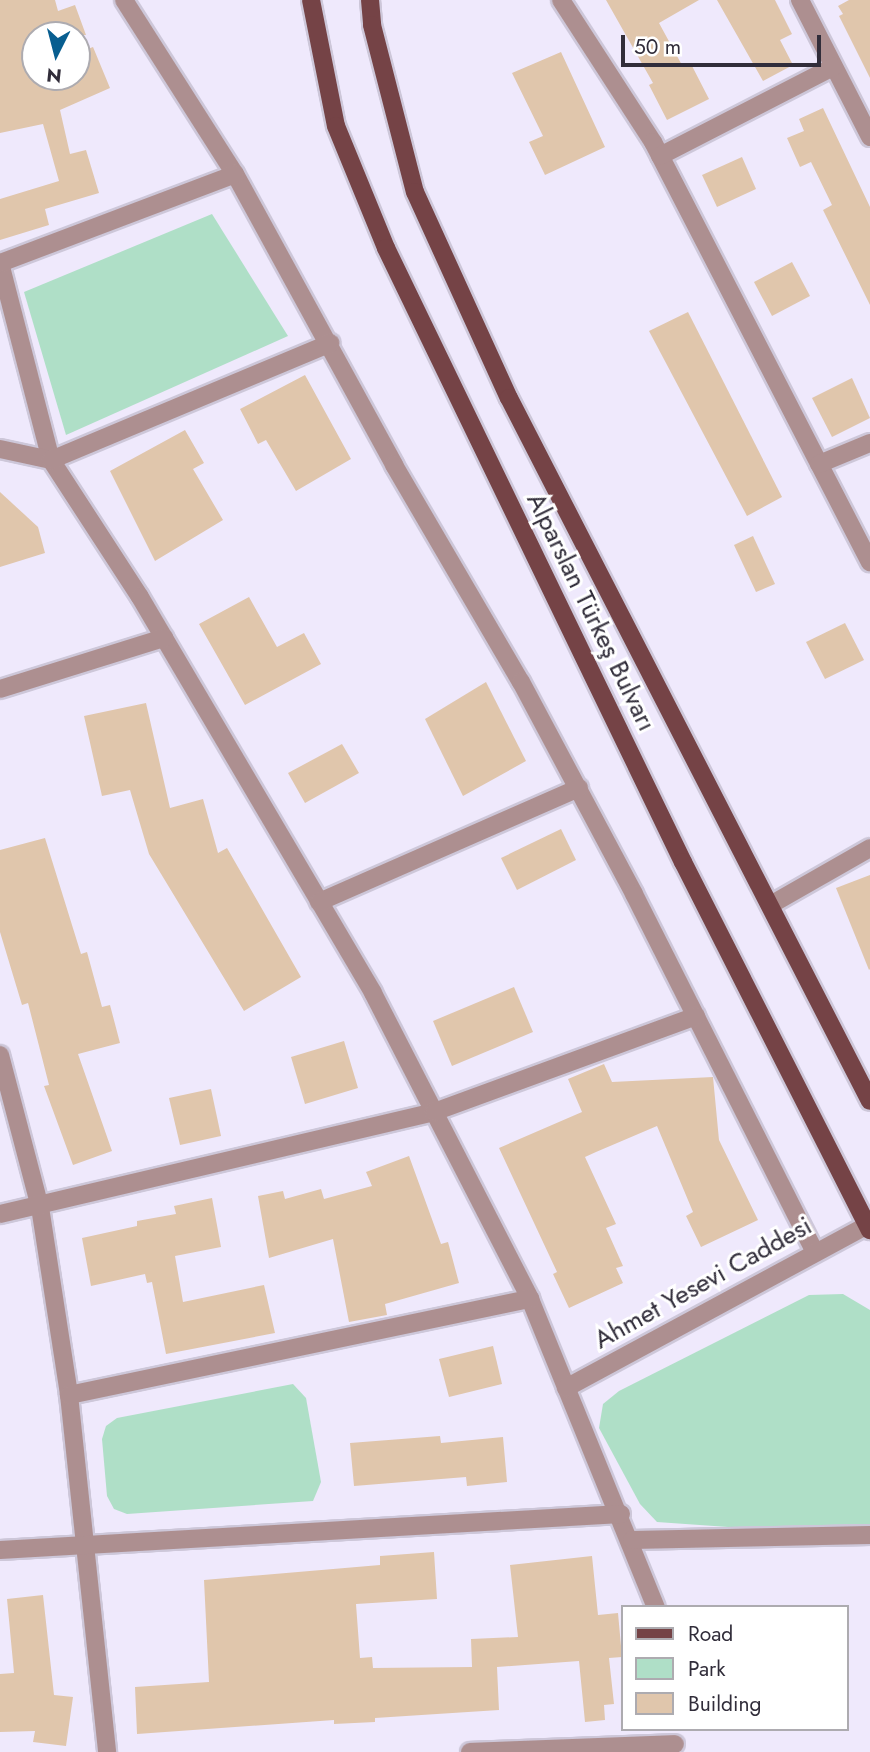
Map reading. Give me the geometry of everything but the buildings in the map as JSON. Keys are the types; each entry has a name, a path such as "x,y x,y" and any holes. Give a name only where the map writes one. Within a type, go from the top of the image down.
{"main road":[{"name":"Alparslan Türkeş Bulvarı","path":"312,0 336,126 386,248 684,862 869,1228"},
{"name":"Alparslan Türkeş Bulvarı","path":"370,0 372,25 415,192 509,398 772,904 870,1101"}],"street":[{"path":"124,0 235,174 331,343 394,465 579,788 814,1251"},
{"path":"561,0 660,156 870,562"},
{"path":"800,0 870,137"},
{"path":"660,156 833,67"},
{"path":"235,174 0,263 51,460 164,638 373,993 530,1299 632,1540 655,1605"},
{"path":"0,449 51,460 331,343"},
{"path":"820,464 870,443"},
{"path":"0,689 164,638"},
{"path":"319,902 579,788"},
{"path":"772,904 870,848"},
{"path":"0,1214 40,1207 434,1112 696,1016"},
{"path":"0,1055 40,1207 69,1395 82,1545 107,1752"},
{"name":"Ahmet Yesevi Caddesi","path":"566,1388 814,1251 869,1228"},
{"path":"69,1395 530,1299"},
{"path":"0,1550 621,1514"},
{"path":"632,1540 870,1535"},
{"path":"470,1752 675,1742"}],"green space":[{"path":"212,214 288,336 66,435 24,292"},
{"path":"843,1294 870,1310 870,1537 657,1522 640,1504 599,1428 603,1404 619,1391 809,1295"},
{"path":"293,1384 306,1398 321,1482 313,1501 127,1514 114,1509 107,1496 102,1439 106,1426 117,1418"}]}
